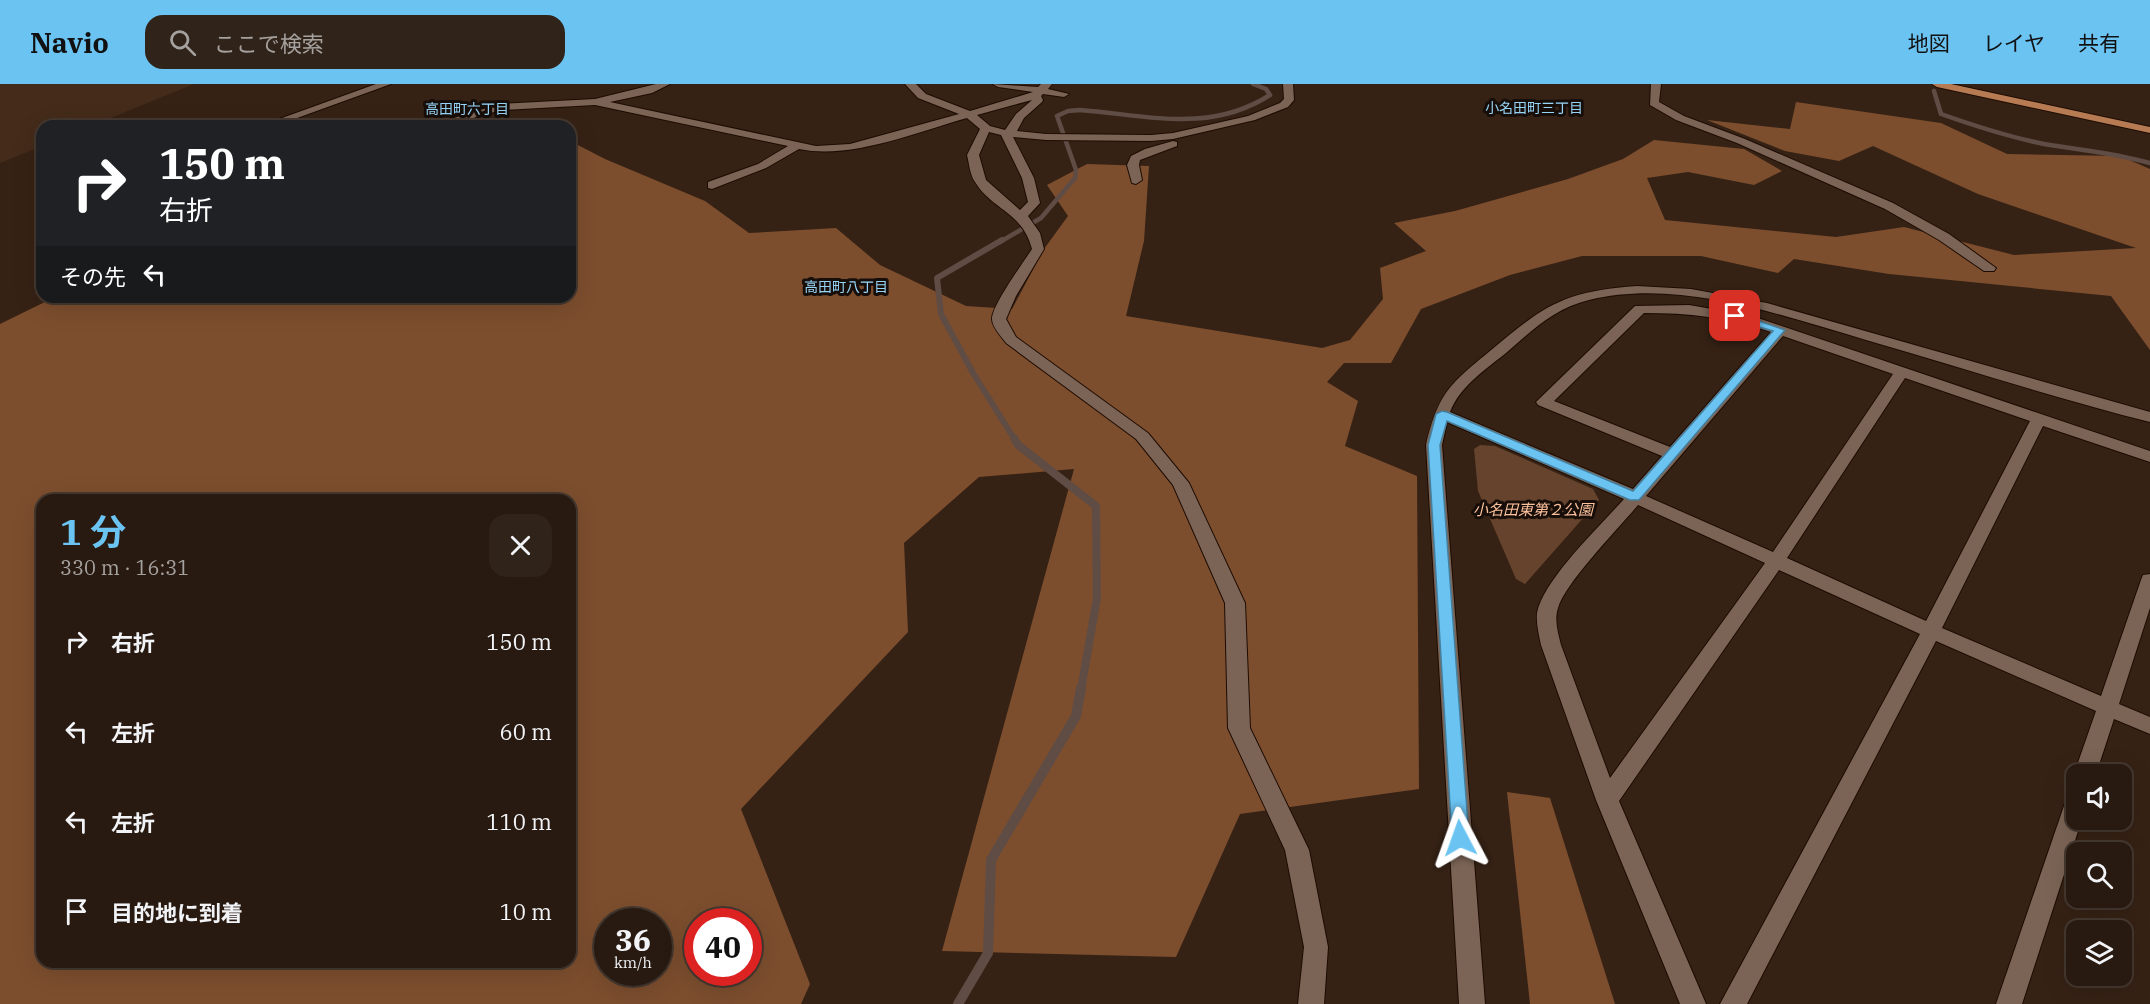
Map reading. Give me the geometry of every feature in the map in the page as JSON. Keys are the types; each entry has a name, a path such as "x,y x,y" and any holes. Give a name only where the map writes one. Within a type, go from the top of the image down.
{"main road":[{"path":"1937,84 2150,130"}],"street":[{"path":"282,120 386,84"},
{"path":"454,120 500,107 595,102 648,91 665,84"},
{"path":"910,84 922,96 967,113 986,128 1006,133 1053,137 1151,138 1251,118 1284,105 1289,100 1288,84"},
{"path":"998,84 1064,94"},
{"path":"1656,84 1654,103 1672,115 1741,141 1889,206 1944,237 1989,268"},
{"path":"595,102 816,149 850,147 1041,90"},
{"path":"1006,133 1013,129 1020,116 1038,100 1041,90"},
{"path":"986,128 973,155 980,181 1025,222 1038,249 1000,308 999,318 1002,328 1011,340 1142,436 1181,483 1235,603 1239,728 1297,850 1316,947 1311,1004"},
{"path":"1137,180 1133,165 1135,158 1149,151 1171,145 1195,131"},
{"path":"1006,133 1028,178 1034,203 1025,222"},
{"path":"712,185 762,166 798,145"},
{"path":"1472,1004 1434,445 1445,405 1464,380 1539,317 1564,303 1605,292 1666,291 1723,297 1767,307 2150,417"},
{"path":"1672,454 1544,402 1640,309 1689,309 1723,314 1780,330 2150,457"},
{"path":"1693,1004 1607,800 1551,645 1545,621 1550,600 1563,581 1780,330"},
{"path":"1607,800 1776,561 1902,371"},
{"path":"1442,414 1635,497 1931,631 2150,726"},
{"path":"1733,1004 1931,631 2038,419"},
{"path":"2088,764 2150,580"},
{"path":"2009,1004 2067,830"}],"shaded area":[{"path":"0,84 194,84 106,120 36,120 36,148 0,163"},
{"path":"1796,102 1941,123 2007,154 2120,156 2150,169 2150,350 2111,296 1889,274 1794,259 1778,273 1701,256 1582,256 1510,275 1421,309 1391,363 1344,363 1327,382 1358,401 1345,446 1417,476 1419,789 1240,814 1176,957 942,951 1074,469 979,477 904,543 908,632 741,809 810,984 801,1004 0,1004 0,324 43,303 576,303 576,144 605,159 705,201 749,233 836,228 880,265 966,306 1012,309 1044,249 1068,216 1047,185 1087,164 1149,166 1144,241 1126,316 1322,348 1350,340 1383,299 1380,268 1426,251 1394,223 1455,211 1568,179 1623,159 1654,140 1744,149 1782,171 1754,185 1688,172 1647,178 1665,220 1836,237 1904,227 2014,255 2136,248 1978,194 1873,146 1839,161 1785,151 1707,120 1790,129"},
{"path":"1507,792 1550,798 1615,1004 1530,1004"}],"green space":[{"name":"小名田東第２公園","path":"1480,445 1495,446 1593,489 1599,500 1525,584 1516,579 1478,491 1474,449"}],"waterway":[{"path":"1000,242 1041,218 1075,178 1076,170 1057,116 1068,111 1080,110 1177,119 1224,115 1247,107 1270,95 1266,89 1253,84"},
{"path":"1934,91 1941,114 1967,123 2044,144 2111,154 2150,163"},
{"path":"1002,240 937,278 941,314 973,373 1015,440"},
{"path":"1014,438 1018,445 1096,506 1097,598 1081,690"},
{"path":"958,1004 988,953 991,860 1076,716 1081,688"}],"district":[{"name":"小名田町三丁目","path":"1534,108"},
{"name":"高田町六丁目","path":"467,109"},
{"name":"高田町八丁目","path":"846,287"}],"route":[{"path":"1460,838 1434,445 1442,414 1635,497 1780,330 1735,316"}]}
